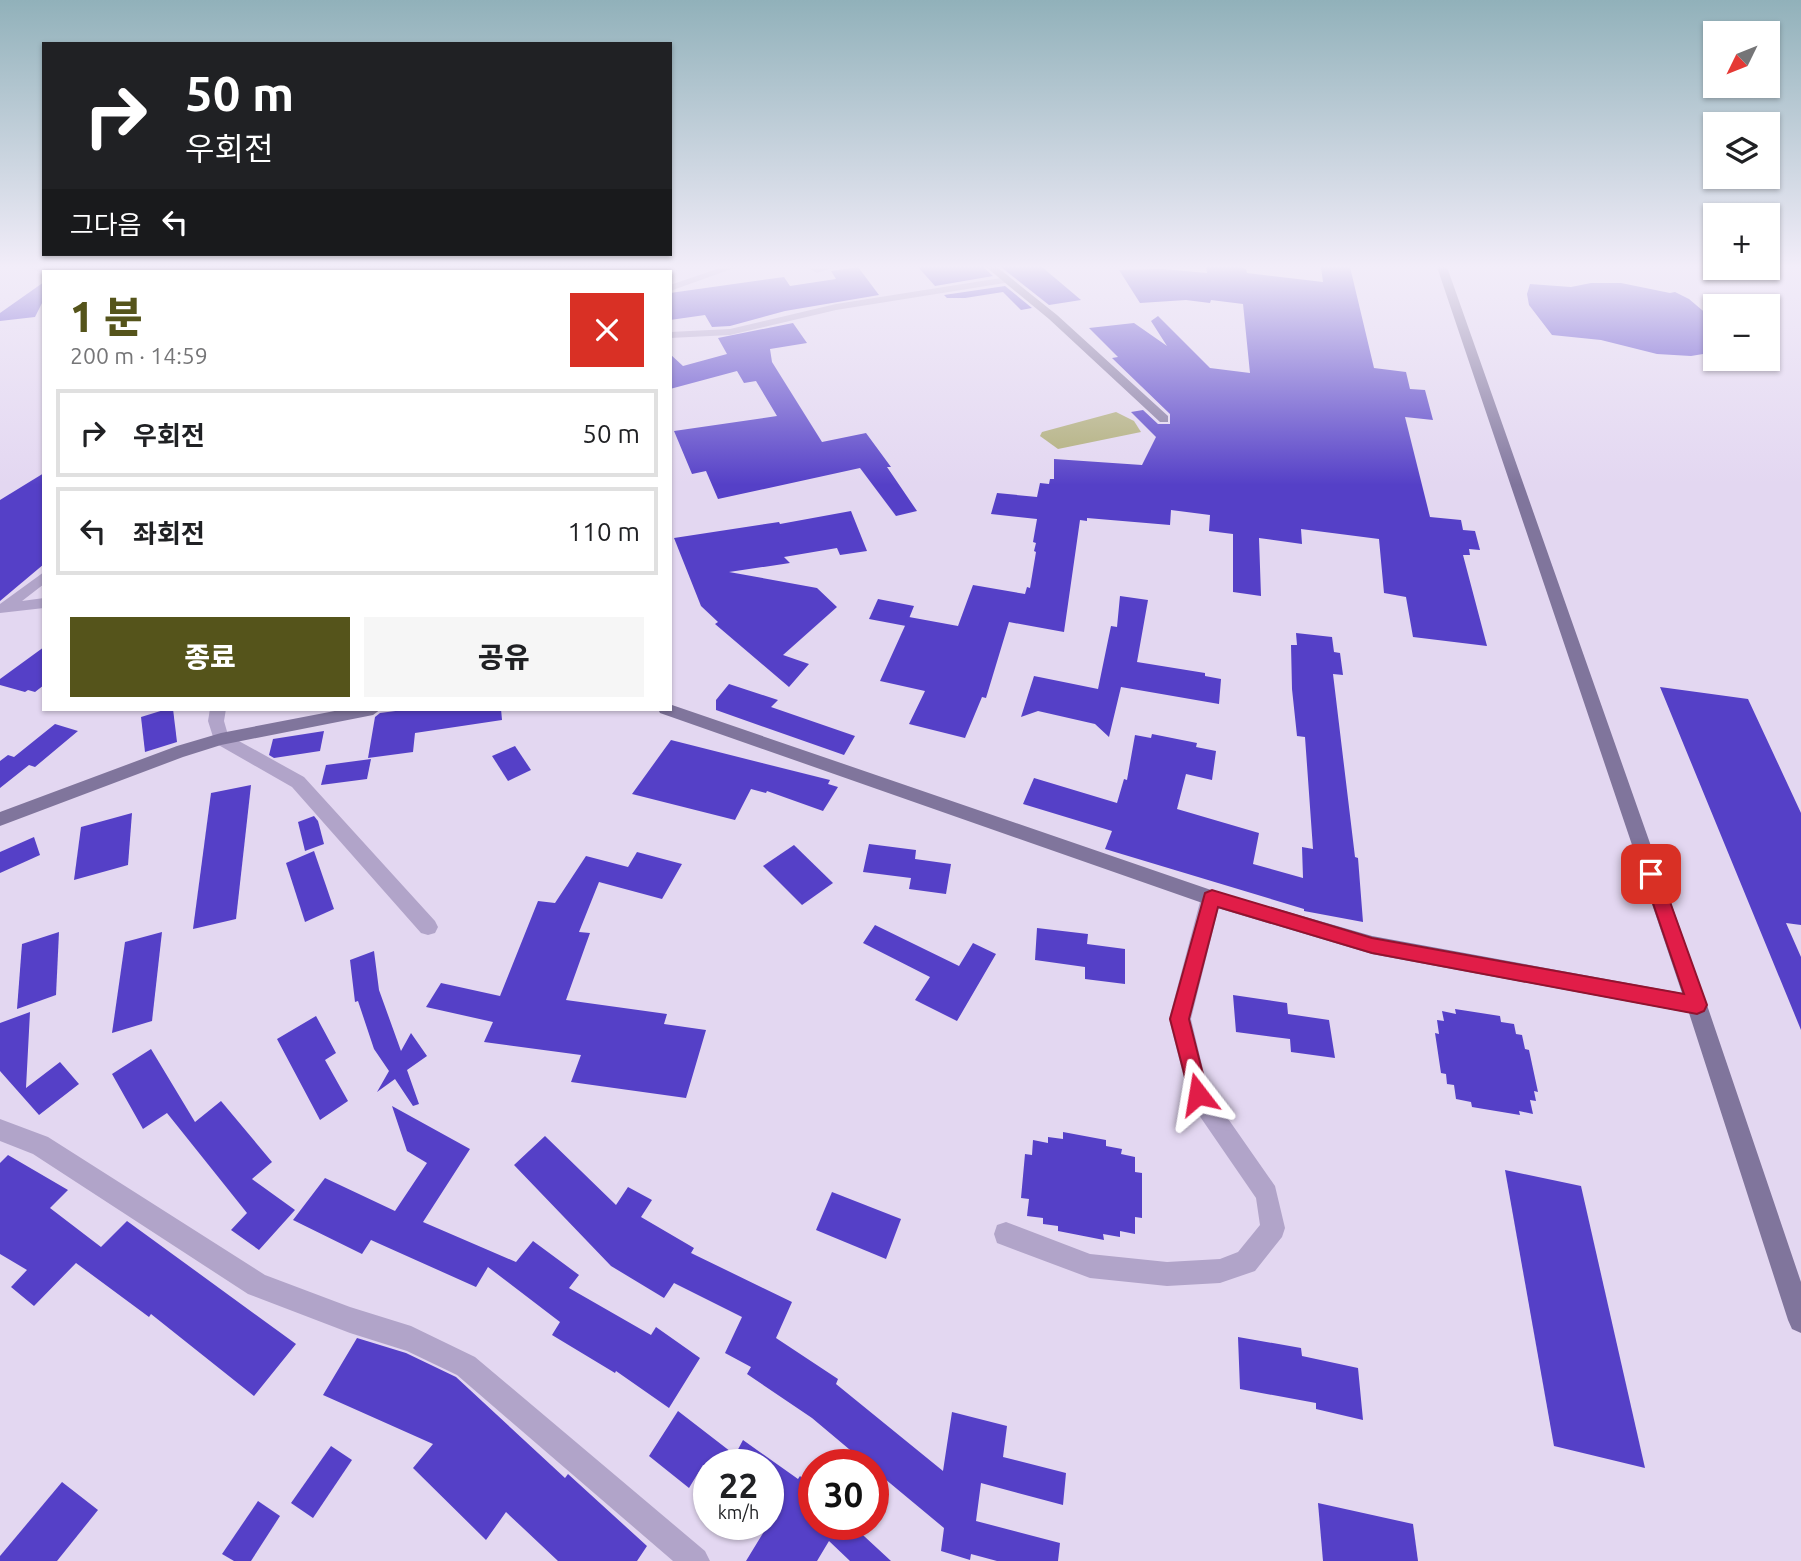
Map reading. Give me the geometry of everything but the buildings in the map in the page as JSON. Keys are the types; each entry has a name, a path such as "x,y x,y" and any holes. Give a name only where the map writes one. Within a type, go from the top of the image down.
{"street":[{"path":"1078,340 1164,419"},
{"path":"1467,340 1697,1005 1801,1320"},
{"path":"1,609 42,578"},
{"path":"1,609 42,603"},
{"path":"218,711 216,721 221,738 298,782 428,928"},
{"path":"0,819 141,765 221,738 363,711"},
{"path":"672,711 1212,898 1372,945 1697,1005"},
{"path":"1006,1234 1090,1266 1167,1274 1220,1271 1245,1262 1273,1228 1268,1194 1198,1094 1180,1019 1212,898"},
{"path":"0,1130 40,1145 257,1285 350,1320 411,1339 466,1366 695,1561"}],"shaded area":[{"path":"1116,412 1134,421 1141,432 1058,449 1040,436 1042,432"}],"route":[{"path":"1198,1094 1180,1019 1212,898 1372,945 1697,1005 1651,874"}]}
